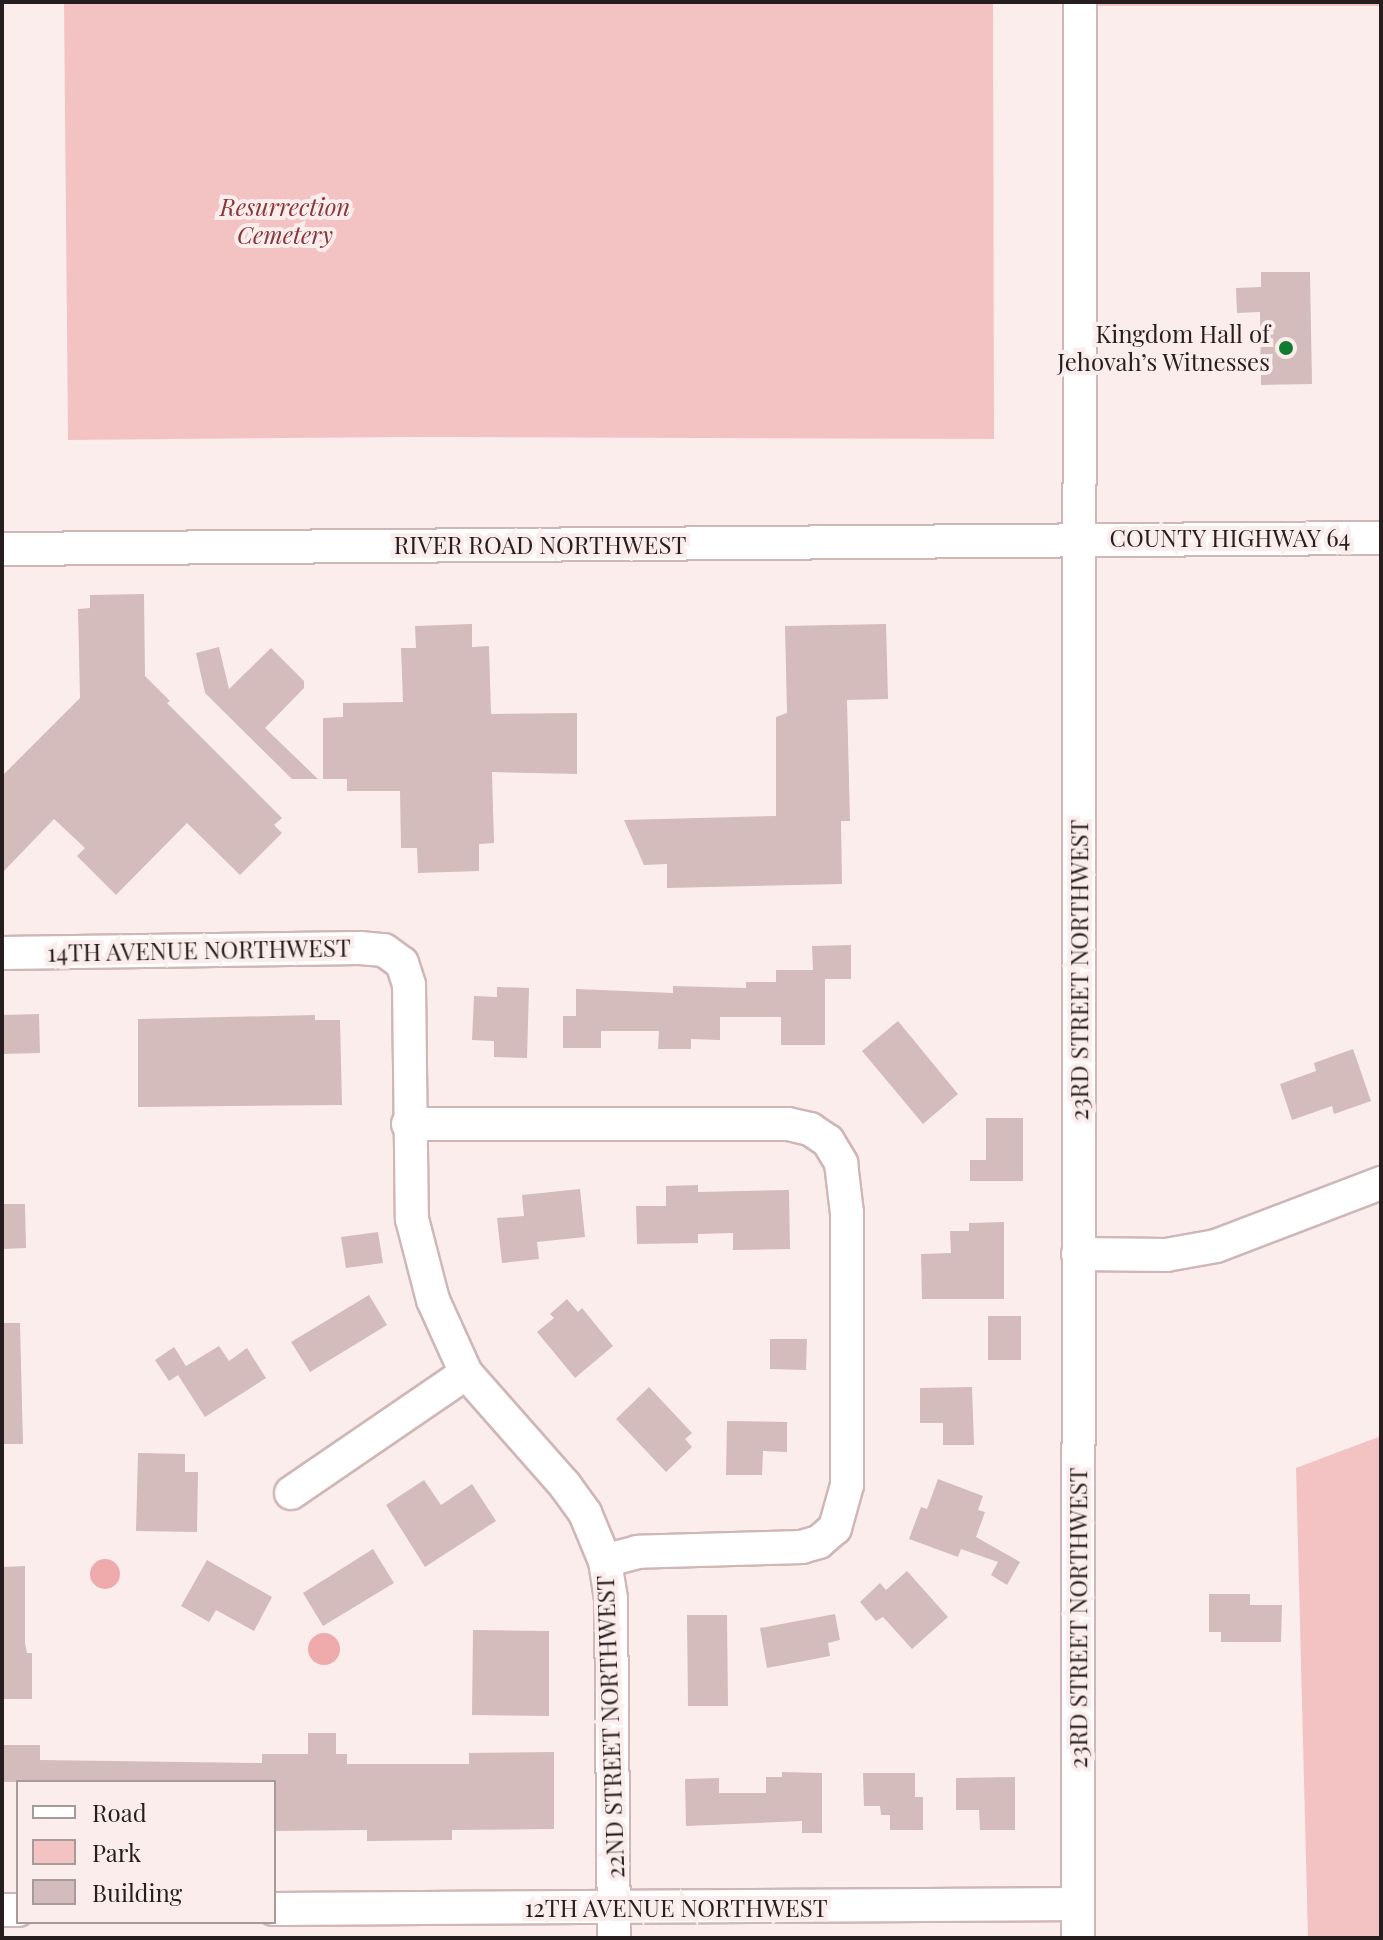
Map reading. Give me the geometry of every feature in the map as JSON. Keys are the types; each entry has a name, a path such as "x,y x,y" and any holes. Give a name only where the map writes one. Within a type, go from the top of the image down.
{"street":[{"name":"23RD STREET NORTHWEST","path":"1078,1938 1080,2"},
{"name":"COUNTY HIGHWAY 64","path":"1079,540 1381,538"},
{"name":"RIVER ROAD NORTHWEST","path":"2,549 1079,540"},
{"name":"14TH AVENUE NORTHWEST","path":"2,953 360,948 384,950 394,955"},
{"name":"22ND STREET NORTHWEST","path":"394,955 407,973 409,985 408,1124 412,1219 420,1260 449,1341 466,1373 564,1484 585,1513 605,1561 611,1599 614,1923"},
{"path":"408,1124 788,1124 810,1129 828,1141 841,1163 847,1213 847,1485 835,1528 819,1542 802,1547 638,1552 605,1561"},
{"path":"1078,1254 1166,1255 1216,1246 1381,1183"},
{"path":"291,1493 466,1373"},
{"name":"12TH AVENUE NORTHWEST","path":"276,1909 614,1923 1078,1904"}],"green space":[{"name":"Resurrection Cemetery","path":"64,2 993,2 994,439 409,437 68,440"},
{"path":"1097,2 1381,2 1381,6 1097,6"},
{"path":"1381,1436 1381,1938 1308,1938 1296,1468"}],"shaded area":[{"path":"105,1559 116,1563 120,1574 116,1585 105,1589 94,1585 90,1574 94,1563"},
{"path":"324,1633 335,1638 340,1649 335,1660 324,1665 313,1660 308,1649 313,1638"}],"building":[{"name":"Kingdom Hall of Jehovah’s Witnesses","path":"1261,272 1310,272 1312,384 1261,385 1260,312 1237,313 1236,288 1261,287"},
{"path":"144,594 145,676 170,701 167,703 282,818 274,825 282,833 240,875 187,823 116,895 77,856 85,848 54,819 2,873 2,776 80,698 78,609 90,608 90,595"},
{"path":"472,624 472,647 489,646 491,714 577,713 577,774 492,772 494,843 479,844 479,871 418,873 417,848 401,848 400,791 347,791 347,779 323,779 323,718 343,717 343,703 403,702 401,648 416,648 415,626"},
{"path":"886,624 888,699 847,700 850,821 841,821 842,884 667,888 667,864 644,865 624,820 776,816 776,717 787,713 785,626"},
{"path":"219,647 229,689 271,648 304,681 304,688 265,728 318,779 292,779 205,693 196,653"},
{"path":"851,945 851,979 825,979 825,1045 781,1045 781,1017 720,1017 720,1040 691,1039 691,1049 658,1049 659,1031 601,1031 601,1048 563,1048 563,1016 576,1016 576,989 673,993 673,986 746,988 746,982 776,982 776,970 813,970 812,946"},
{"path":"497,987 529,988 527,1058 494,1057 494,1041 472,1040 474,996 497,997"},
{"path":"39,1014 40,1053 2,1054 2,1015"},
{"path":"315,1015 315,1020 340,1020 342,1105 138,1107 138,1019"},
{"path":"898,1021 958,1094 923,1124 862,1051"},
{"path":"1353,1049 1371,1101 1334,1114 1332,1106 1292,1120 1280,1084 1316,1071 1314,1063"},
{"path":"986,1118 1023,1118 1023,1181 970,1181 970,1160 986,1160"},
{"path":"698,1185 698,1192 789,1190 790,1249 733,1250 733,1233 698,1234 698,1243 637,1244 636,1206 666,1206 666,1186"},
{"path":"580,1189 585,1237 537,1242 539,1259 502,1263 497,1218 524,1216 522,1195"},
{"path":"2,1204 25,1204 26,1248 2,1249"},
{"path":"1004,1222 1004,1299 922,1299 921,1254 951,1253 950,1231 969,1231 969,1223"},
{"path":"378,1232 383,1263 346,1268 341,1237"},
{"path":"369,1295 387,1325 310,1372 291,1342"},
{"path":"567,1299 578,1312 582,1308 613,1346 575,1378 537,1332 554,1318 550,1314"},
{"path":"988,1316 1021,1316 1021,1360 988,1360"},
{"path":"2,1323 20,1323 23,1444 2,1444"},
{"path":"770,1339 807,1339 806,1370 770,1369"},
{"path":"219,1346 229,1361 247,1348 266,1378 205,1417 178,1375 169,1381 155,1360 174,1347 186,1366"},
{"path":"649,1387 692,1433 685,1439 692,1447 666,1472 616,1419"},
{"path":"972,1387 974,1445 943,1445 943,1423 920,1423 920,1388"},
{"path":"727,1421 787,1422 787,1452 763,1451 762,1475 726,1475"},
{"path":"138,1453 185,1454 185,1472 198,1472 197,1532 136,1531"},
{"path":"938,1479 983,1496 978,1510 985,1512 976,1537 1020,1562 1007,1585 991,1575 998,1562 961,1549 958,1557 909,1539 921,1507 927,1509"},
{"path":"424,1480 441,1505 472,1484 496,1521 425,1567 386,1505"},
{"path":"373,1549 394,1583 323,1626 303,1593"},
{"path":"207,1560 272,1597 254,1631 216,1610 209,1622 181,1606"},
{"path":"25,1566 25,1643 27,1653 32,1653 32,1699 2,1699 2,1567"},
{"path":"907,1571 948,1617 912,1649 883,1617 876,1621 860,1602 880,1583 886,1590"},
{"path":"1209,1594 1250,1594 1250,1605 1282,1605 1281,1642 1221,1642 1221,1632 1209,1632"},
{"path":"835,1614 840,1640 828,1643 830,1656 767,1668 760,1628"},
{"path":"687,1615 727,1615 728,1706 688,1706"},
{"path":"473,1630 549,1631 549,1716 472,1715"},
{"path":"308,1733 336,1733 336,1754 347,1754 347,1764 469,1764 469,1753 554,1752 554,1829 452,1830 452,1840 367,1841 367,1830 276,1831 276,1780 2,1782 2,1745 40,1745 40,1760 262,1763 262,1754 308,1754"},
{"path":"782,1772 822,1773 822,1833 802,1833 802,1821 686,1826 685,1779 719,1778 719,1793 766,1793 766,1777 782,1777"},
{"path":"863,1773 915,1773 915,1797 923,1797 923,1830 890,1830 890,1815 881,1815 880,1806 864,1806"},
{"path":"1015,1777 1015,1830 980,1830 979,1810 956,1810 956,1778"}],"place":[{"name":"Kingdom Hall of Jehovah’s Witnesses","path":"1286,348"}]}
